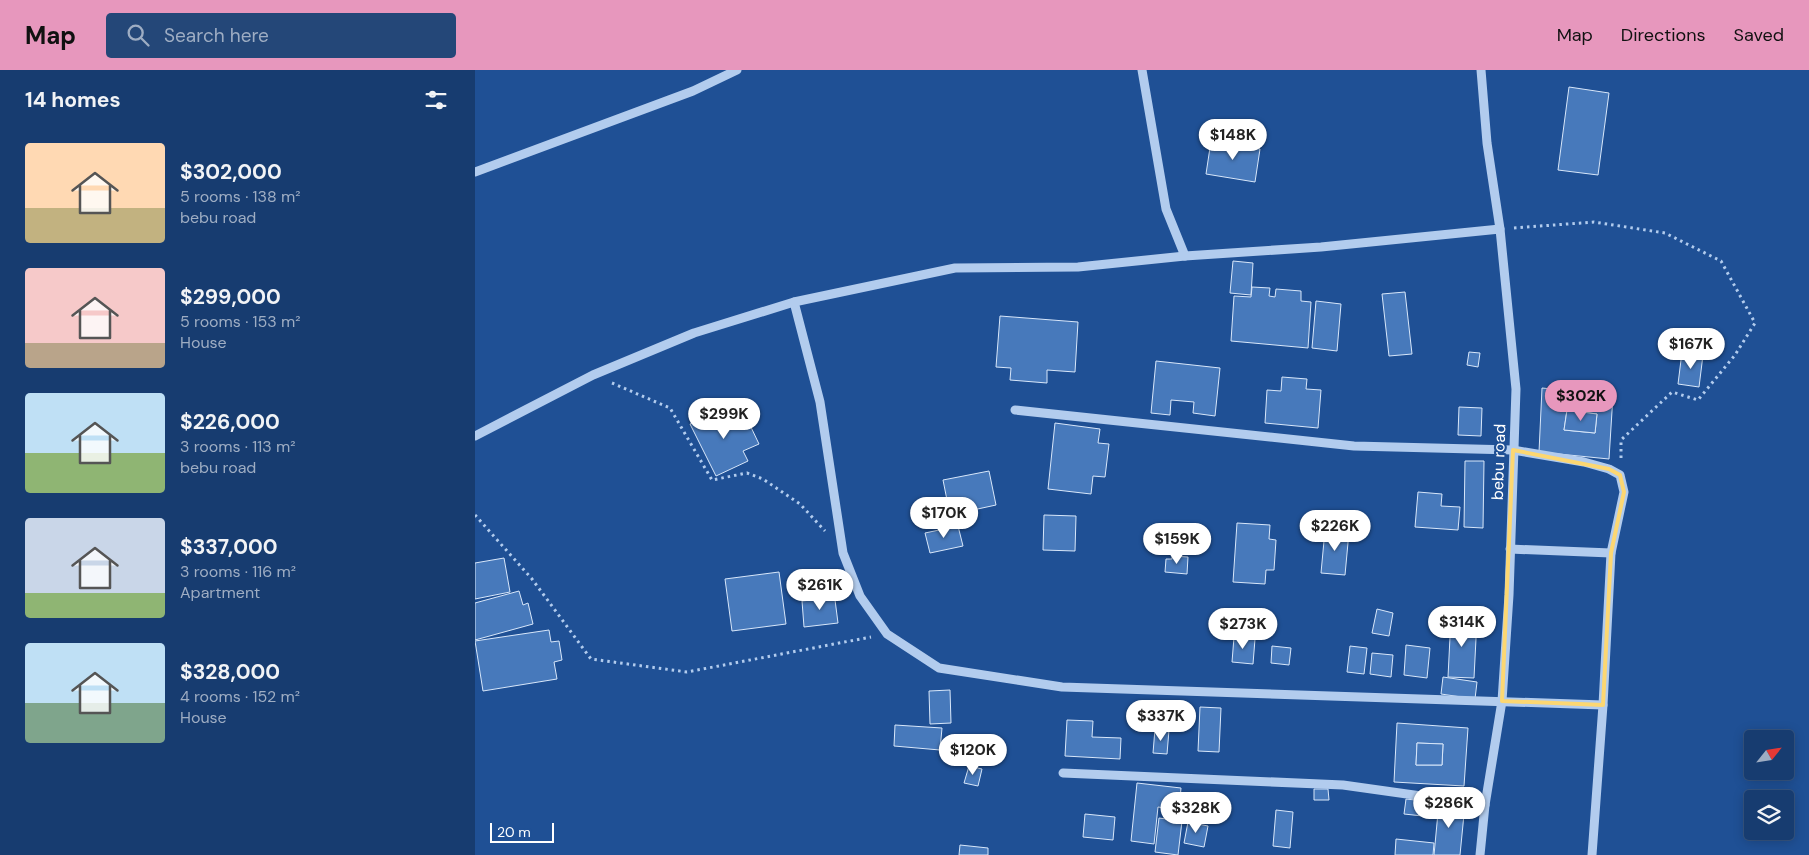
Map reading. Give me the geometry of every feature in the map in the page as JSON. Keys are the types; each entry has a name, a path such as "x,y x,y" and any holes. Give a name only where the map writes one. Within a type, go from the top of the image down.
{"street":[{"path":"475,172 693,91 737,70"},
{"path":"1142,70 1166,209 1185,256"},
{"name":"bebu road","path":"1480,855 1485,804 1502,701 1509,595 1516,388 1500,229 1487,142 1481,70"},
{"path":"475,436 593,375 694,333 795,302 955,268 1078,267 1185,256 1321,247 1500,229"},
{"path":"795,302 819,402 843,553 860,596 887,634 939,668 1062,686 1603,705"},
{"path":"1015,410 1354,446 1513,450 1584,462 1609,469 1620,475 1624,492 1611,553 1603,705 1592,855"},
{"path":"1510,550 1611,553"},
{"path":"1063,773 1343,785 1485,804"}],"path":[{"path":"1500,229 1594,222 1665,233 1721,261 1755,323 1735,355 1698,400 1672,392 1621,440 1620,475"},
{"path":"593,375 670,408 712,480 747,473 763,479 800,504 843,553"},
{"path":"475,515 531,579 591,659 687,672 887,634"}],"highlighted area":[{"path":"1513,450 1609,469 1620,475 1624,492 1611,553 1603,705 1502,701"}],"building":[{"path":"1569,87 1609,93 1598,175 1558,170"},
{"path":"1211,141 1260,149 1255,182 1206,174"},
{"path":"1233,261 1253,263 1251,295 1230,293"},
{"path":"1252,287 1270,288 1269,296 1275,297 1276,289 1301,291 1301,301 1311,302 1308,348 1231,341 1234,296 1251,297"},
{"path":"1405,292 1412,354 1389,356 1382,294"},
{"path":"1316,301 1341,304 1337,351 1312,348"},
{"path":"1000,316 1078,322 1075,372 1047,370 1047,383 1010,380 1011,368 996,367"},
{"path":"1681,330 1704,333 1702,352 1679,349"},
{"path":"1469,352 1480,353 1478,367 1467,365"},
{"path":"1682,352 1703,355 1699,387 1678,384"},
{"path":"1156,361 1220,368 1215,416 1193,413 1194,402 1171,400 1170,415 1151,413"},
{"path":"1282,377 1307,379 1306,389 1321,390 1318,428 1265,423 1267,390 1281,391"},
{"path":"1542,388 1613,395 1609,459 1539,452","holes":["1567,410 1597,414 1595,433 1564,430"]},
{"path":"729,405 740,427 749,423 759,444 743,451 748,461 716,476 690,424"},
{"path":"1459,407 1482,408 1481,436 1458,435"},
{"path":"1567,410 1597,414 1595,433 1564,430"},
{"path":"1055,423 1100,429 1098,443 1109,444 1105,477 1093,476 1091,494 1048,489"},
{"path":"1465,461 1484,461 1483,528 1464,527"},
{"path":"989,471 996,505 950,515 943,480"},
{"path":"1418,492 1442,494 1441,506 1460,507 1458,530 1415,527"},
{"path":"1044,515 1076,516 1075,551 1043,550"},
{"path":"1237,523 1270,525 1269,539 1276,540 1274,570 1266,570 1265,584 1233,582"},
{"path":"958,526 963,546 930,553 925,533"},
{"path":"1325,530 1349,532 1345,575 1321,573"},
{"path":"1172,556 1188,557 1187,574 1165,572 1166,559 1172,559"},
{"path":"504,558 510,592 475,599 475,563"},
{"path":"779,572 786,624 732,631 725,579"},
{"path":"519,591 523,605 528,603 533,624 475,640 475,603"},
{"path":"834,592 838,623 804,627 802,601 821,599 820,594"},
{"path":"1377,609 1393,613 1389,636 1372,633"},
{"path":"1451,617 1477,619 1474,678 1448,677"},
{"path":"549,630 551,642 559,641 562,660 554,662 557,679 483,691 475,641"},
{"path":"1234,637 1255,639 1253,664 1232,662"},
{"path":"1406,645 1430,648 1427,678 1404,675"},
{"path":"1272,646 1291,648 1289,665 1271,663"},
{"path":"1350,646 1367,648 1364,674 1347,672"},
{"path":"1372,653 1393,655 1391,677 1370,674"},
{"path":"1443,677 1477,682 1475,699 1441,694"},
{"path":"950,690 951,723 930,724 929,691"},
{"path":"1200,707 1221,708 1219,752 1198,751"},
{"path":"1067,720 1093,721 1092,737 1121,738 1120,759 1065,756"},
{"path":"1397,723 1468,728 1464,786 1394,782","holes":["1417,743 1443,744 1442,765 1416,765"]},
{"path":"895,725 942,728 940,750 894,746"},
{"path":"1155,729 1169,730 1167,754 1153,753"},
{"path":"1417,743 1443,744 1442,765 1416,765"},
{"path":"969,766 982,769 978,786 964,783"},
{"path":"1137,783 1181,788 1179,810 1158,807 1154,844 1131,841"},
{"path":"1314,789 1328,789 1329,800 1314,800"},
{"path":"1406,799 1434,802 1432,817 1404,814"},
{"path":"1439,802 1465,804 1460,855 1434,855"},
{"path":"1276,810 1293,812 1290,848 1273,846"},
{"path":"1085,814 1115,817 1113,840 1083,837"},
{"path":"1159,818 1182,821 1178,855 1155,852"},
{"path":"1188,822 1208,826 1204,847 1184,843"},
{"path":"1396,839 1434,843 1433,855 1395,855"},
{"path":"960,845 988,848 988,855 959,855"}]}
